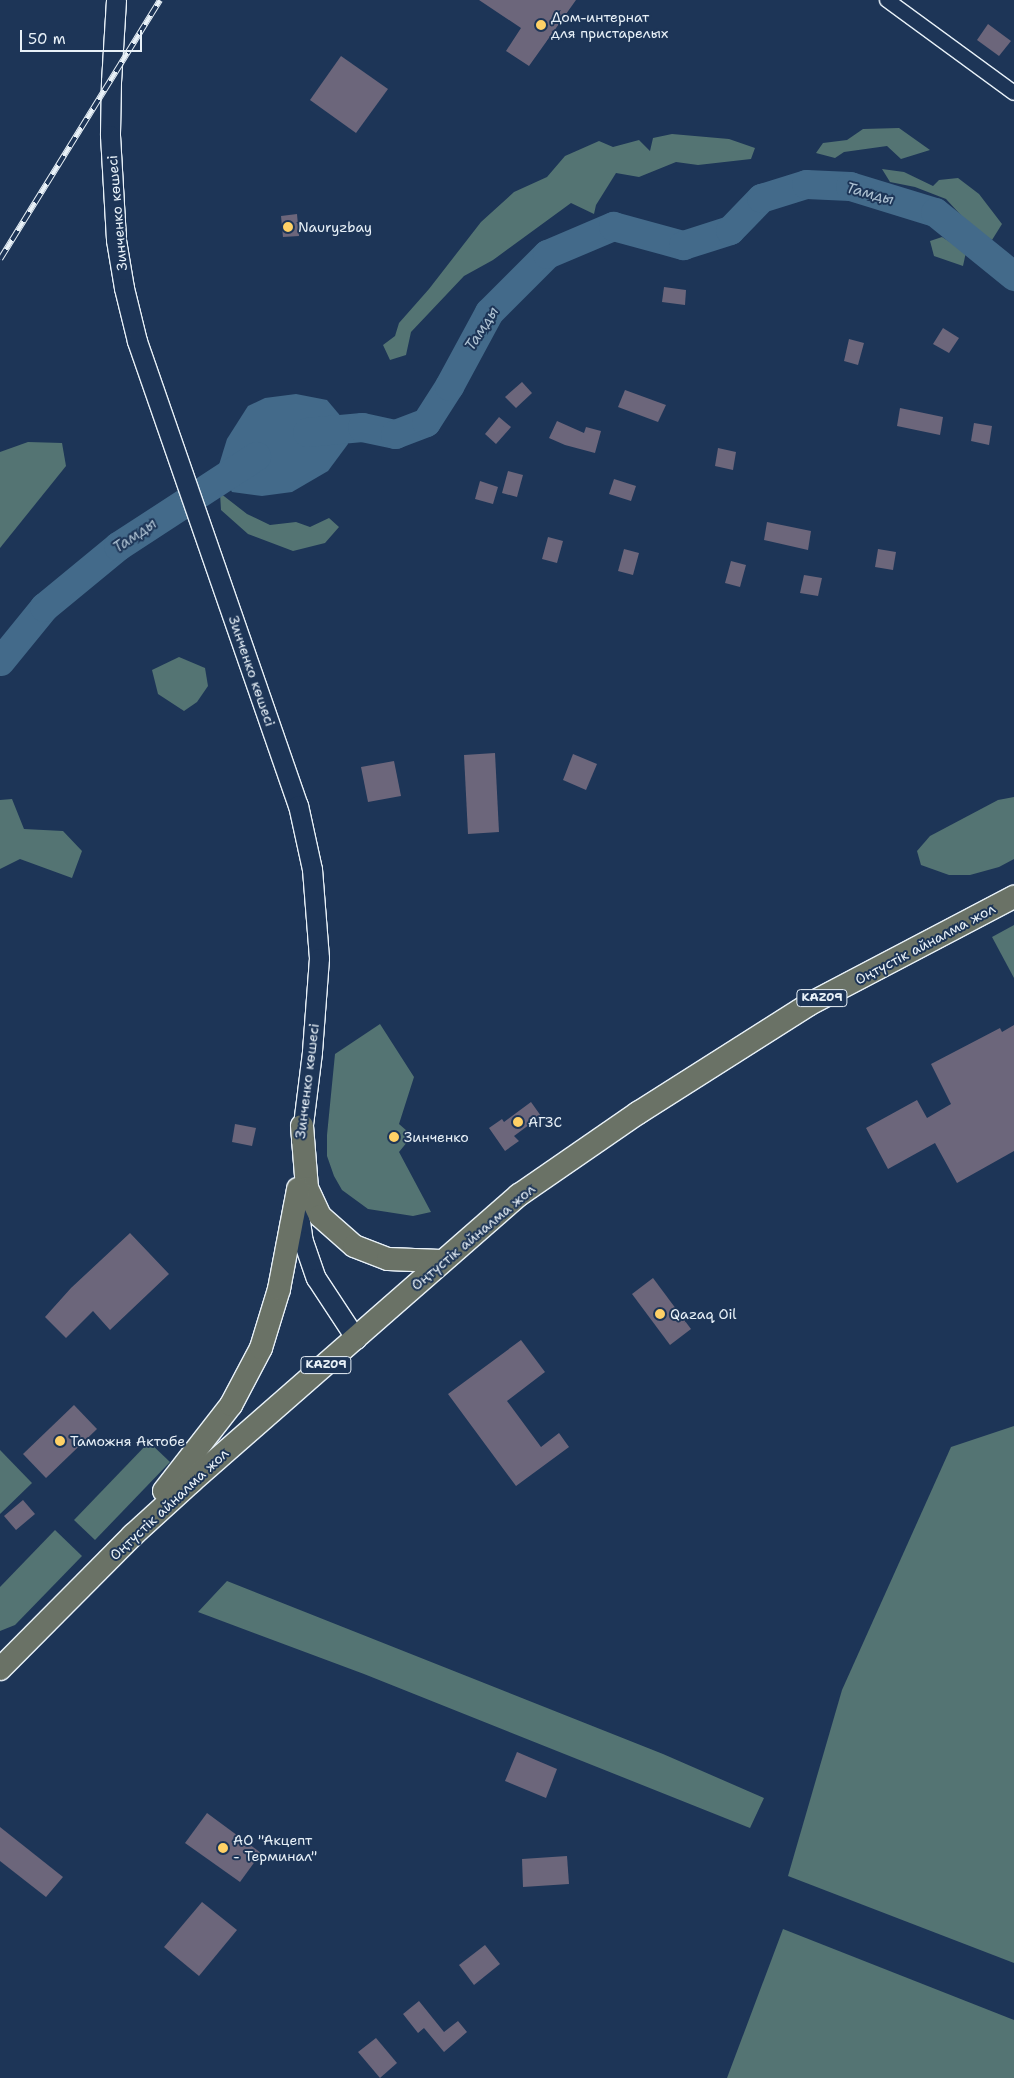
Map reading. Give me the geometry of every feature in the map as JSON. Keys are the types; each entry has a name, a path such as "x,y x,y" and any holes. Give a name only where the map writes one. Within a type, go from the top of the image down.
{"highway":[{"name":"Оңтүстік айналма жол","path":"0,1668 133,1535 198,1475 356,1339 441,1261 519,1195 638,1113 808,1005 1014,897"},
{"path":"302,1126 308,1188 320,1216 354,1246 388,1259 441,1261"},
{"path":"133,1535 153,1505 231,1405 261,1348 279,1289 298,1189"}],"main road":[{"name":"Зинченко көшесі","path":"116,0 110,135 116,240 124,288 137,341 298,805 312,869 320,958 312,1052 298,1163 298,1214 303,1241 316,1278 356,1339"}],"street":[{"path":"887,0 1014,93"}],"green space":[{"path":"899,128 930,150 901,159 887,146 844,152 835,158 816,153 823,143 847,140 863,129"},
{"path":"672,134 729,139 755,148 751,159 698,165 676,162 639,177 616,173 596,205 594,214 571,203 493,260 464,276 411,332 406,355 390,360 383,345 395,336 399,323 429,289 481,222 514,192 547,177 565,156 599,141 613,147 639,140 650,151 653,138"},
{"path":"882,169 904,172 933,186 939,180 958,178 979,194 1002,224 992,240 971,226 946,199 915,187 890,182"},
{"path":"942,237 966,252 963,266 934,256 930,241"},
{"path":"28,442 62,443 66,466 0,548 0,452"},
{"path":"220,493 247,514 270,525 296,522 310,527 329,518 339,527 325,543 293,551 248,534 221,510"},
{"path":"179,657 205,668 208,686 197,702 184,711 158,694 152,670"},
{"path":"1014,797 1014,859 999,867 970,875 949,875 921,865 917,851 930,836 998,800"},
{"path":"12,799 24,829 63,831 82,851 72,878 20,859 0,869 0,800"},
{"path":"1014,925 1014,978 992,937"},
{"path":"380,1024 414,1077 399,1124 407,1131 408,1141 399,1152 431,1212 413,1216 368,1209 342,1190 334,1176 327,1156 327,1135 335,1054"},
{"path":"1014,1426 1014,1963 788,1876 842,1690 951,1447"},
{"path":"149,1442 170,1462 95,1540 74,1520"},
{"path":"0,1450 32,1483 0,1514"},
{"path":"55,1530 82,1556 15,1625 0,1631 0,1587"},
{"path":"227,1581 663,1754 764,1798 750,1828 364,1674 198,1612"},
{"path":"783,1929 1014,2020 1014,2078 727,2078"}],"water":[{"path":"296,394 327,400 343,419 348,444 328,471 292,492 262,496 232,492 218,468 227,439 248,406 265,398"}],"building":[{"name":"Дом-интернат для пристарелых","path":"479,0 576,0 529,66 506,51 521,28"},
{"path":"988,24 1011,41 999,56 977,40"},
{"path":"341,56 388,89 356,133 310,100"},
{"path":"297,214 299,236 283,237 281,216"},
{"path":"664,287 686,290 685,305 662,302"},
{"path":"943,328 959,338 949,353 933,344"},
{"path":"849,339 864,343 858,365 844,361"},
{"path":"522,382 532,393 516,408 505,397"},
{"path":"625,390 666,405 658,422 618,407"},
{"path":"900,408 943,417 940,435 897,426"},
{"path":"499,417 511,427 496,444 485,434"},
{"path":"557,421 584,433 586,427 601,431 595,453 565,445 549,438"},
{"path":"974,423 992,426 989,445 971,441"},
{"path":"718,448 736,452 733,470 715,466"},
{"path":"508,471 523,475 517,497 502,493"},
{"path":"614,479 636,486 631,501 609,494"},
{"path":"480,481 498,487 493,504 475,499"},
{"path":"767,522 811,531 808,550 764,540"},
{"path":"548,537 563,541 557,563 542,559"},
{"path":"624,549 639,553 633,575 618,571"},
{"path":"878,549 896,552 893,570 875,567"},
{"path":"731,561 746,565 740,587 725,583"},
{"path":"804,575 822,578 818,596 800,593"},
{"path":"495,753 499,832 468,834 464,755"},
{"path":"573,754 597,764 586,790 563,780"},
{"path":"394,761 401,796 368,802 361,767"},
{"path":"1014,1025 1014,1151 957,1183 935,1143 888,1169 866,1128 917,1100 927,1118 951,1104 931,1064 1000,1028 1002,1032"},
{"path":"531,1102 541,1116 514,1136 519,1141 505,1151 489,1128 502,1119 504,1122"},
{"path":"235,1124 256,1128 252,1146 232,1142"},
{"path":"130,1233 169,1274 110,1330 93,1311 66,1338 45,1317 71,1288"},
{"path":"653,1278 691,1329 670,1345 632,1294"},
{"path":"521,1340 545,1372 507,1401 541,1447 559,1433 569,1447 516,1486 448,1394"},
{"name":"Таможня Актобе","path":"74,1405 97,1429 46,1478 23,1454"},
{"path":"23,1500 35,1514 16,1530 4,1516"},
{"path":"517,1752 557,1769 546,1798 505,1781"},
{"name":"АО \"Акцепт - Терминал\"","path":"207,1813 261,1853 240,1882 185,1843"},
{"path":"0,1827 63,1877 46,1897 0,1861"},
{"path":"567,1856 569,1884 523,1887 522,1859"},
{"path":"202,1902 237,1930 199,1976 164,1947"},
{"path":"485,1945 500,1964 474,1985 459,1965"},
{"path":"419,2001 444,2032 458,2021 467,2032 444,2052 424,2028 418,2033 403,2014"},
{"path":"376,2038 397,2063 380,2078 358,2052"}],"waterway":[{"name":"Тамды","path":"307,432 362,427 395,434 426,422 449,386 489,312 547,254 613,226 683,245 730,230 761,198 806,184 850,186 935,212 1014,276"},
{"name":"Тамды","path":"0,661 44,607 118,546 256,456"}],"railway":[{"path":"0,259 160,0"}],"place":[{"name":"Дом-интернат для пристарелых","path":"541,25"},
{"name":"Nauryzbay","path":"288,227"},
{"name":"АГЗС","path":"518,1122"},
{"name":"Зинченко","path":"394,1137"},
{"name":"Qazaq Oil","path":"660,1314"},
{"name":"Таможня Актобе","path":"60,1441"},
{"name":"АО \"Акцепт - Терминал\"","path":"223,1848"}]}
